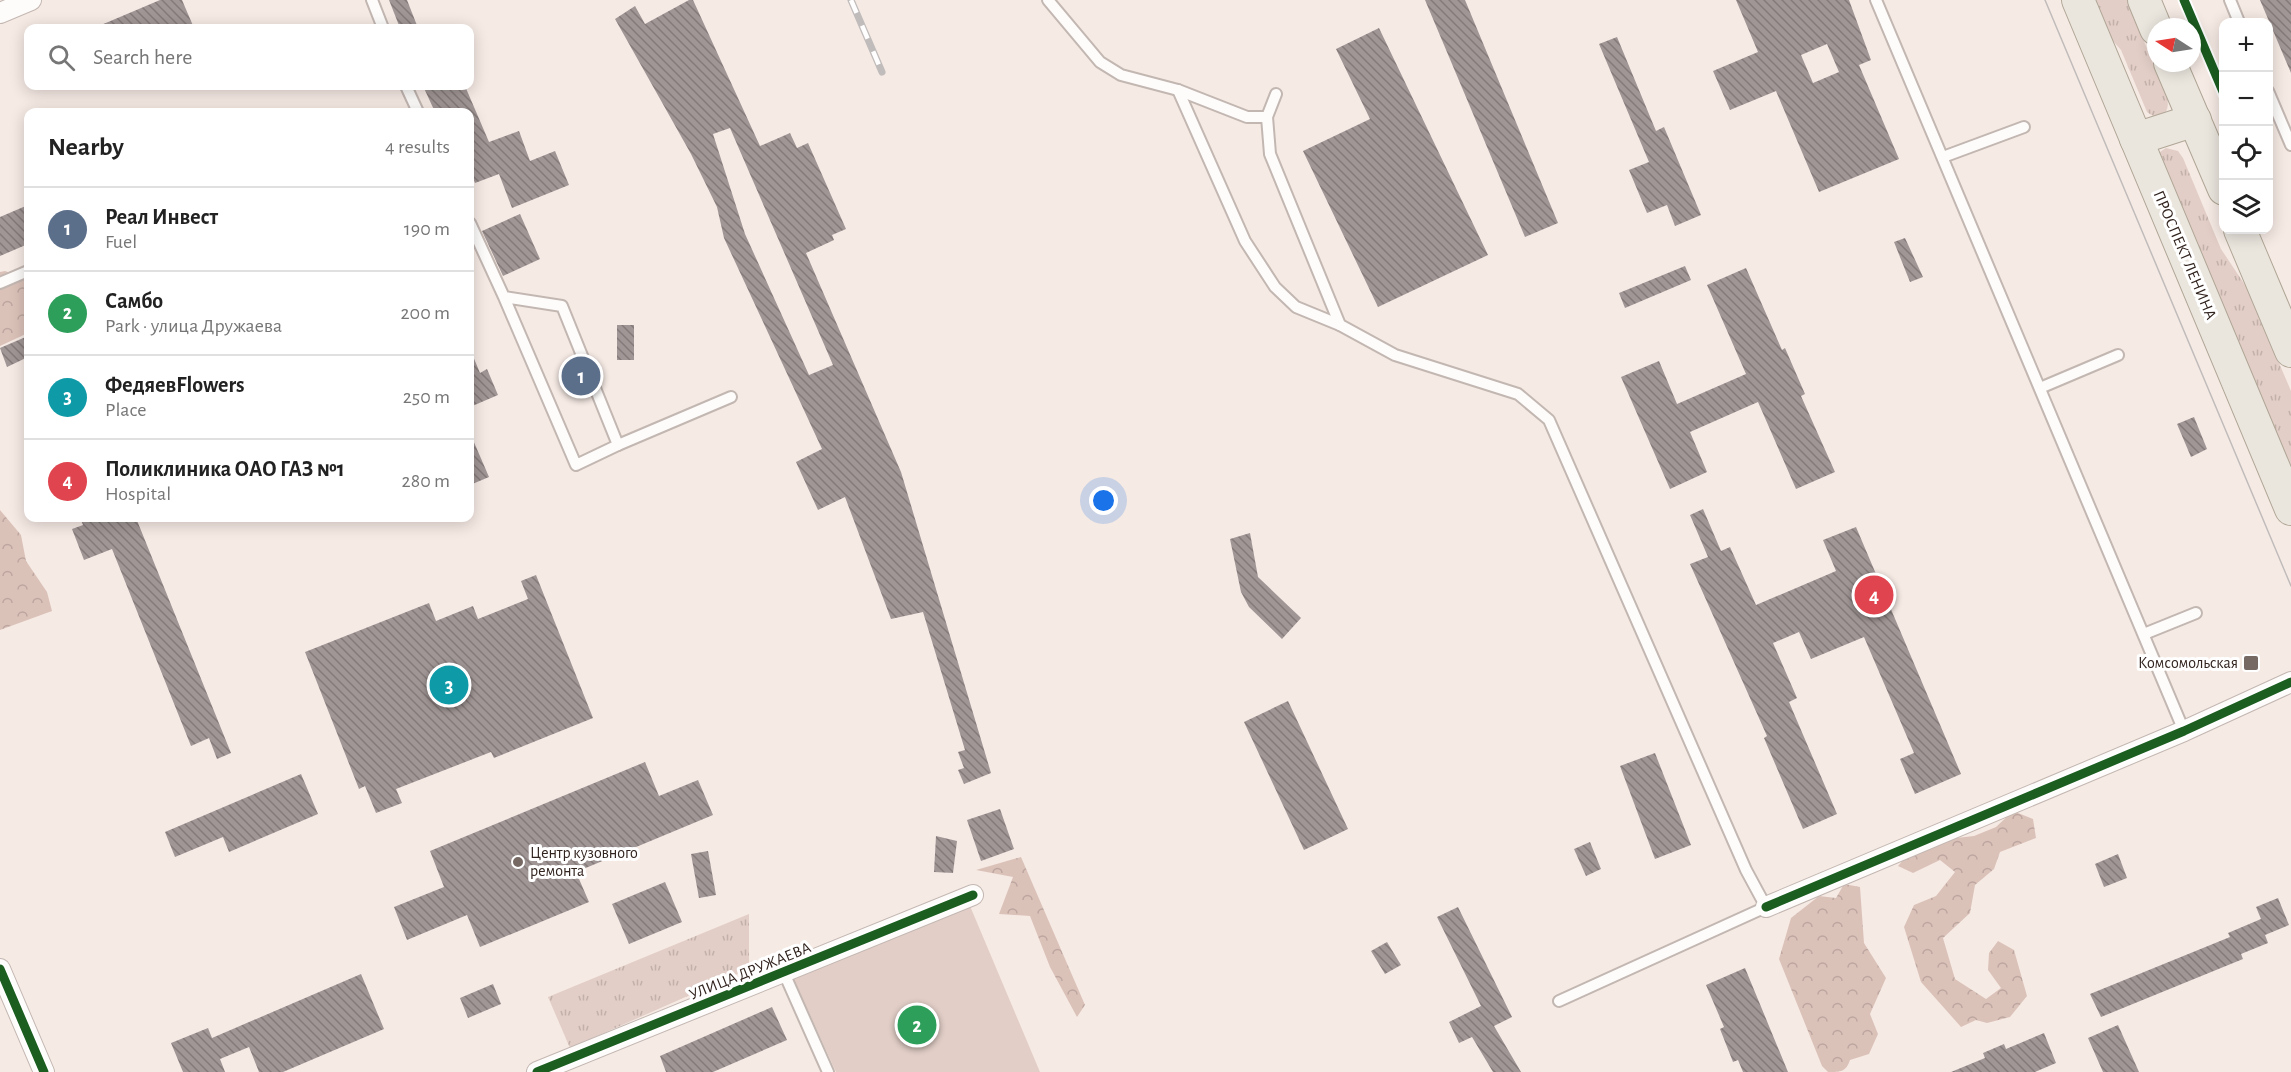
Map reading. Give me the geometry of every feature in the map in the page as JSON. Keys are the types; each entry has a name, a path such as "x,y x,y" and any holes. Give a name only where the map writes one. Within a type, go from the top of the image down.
{"main road":[{"name":"ПРОСПЕКТ ЛЕНИНА","path":"2078,0 2291,510"},
{"path":"2144,0 2151,18"},
{"path":"2174,72 2219,180"},
{"path":"2136,139 2195,120"},
{"path":"2242,234 2291,351"}],"street":[{"path":"0,13 31,0"},
{"path":"1766,907 2184,730 2291,682"},
{"name":"УЛИЦА ДРУЖАЕВА","path":"537,1072 973,896"},
{"path":"0,969 44,1072"}],"lane":[{"path":"372,0 381,24"},
{"path":"1048,0 1100,62 1121,75 1178,90 1233,113 1247,117 1266,117"},
{"path":"2230,0 2238,18"},
{"path":"1881,1 1943,157 2184,730"},
{"path":"408,90 416,108"},
{"path":"1178,90 1245,241 1275,286 1296,307 1340,325 1395,354 1518,394 1549,420 1746,870 1766,907 1559,1000"},
{"path":"1276,94 1266,117 1270,154 1340,325"},
{"path":"2273,103 2291,145"},
{"path":"1943,157 2024,127"},
{"path":"474,232 576,465 731,397"},
{"path":"0,283 24,273"},
{"path":"504,297 562,306 618,445"},
{"path":"2040,388 2118,355"},
{"path":"2144,634 2196,613"},
{"path":"784,973 828,1072"}],"green space":[{"path":"2092,0 2127,0 2147,48 2147,72 2157,72 2167,97 2168,107 2164,114 2157,116 2147,112 2121,50 2106,33"},
{"path":"2166,148 2178,151 2183,158 2221,249 2247,288 2291,391 2291,480 2157,159 2160,152"},
{"path":"5,271 24,278 24,335 0,346 0,272"},
{"path":"0,510 21,535 26,561 47,592 52,611 0,630"},
{"path":"2013,811 2033,819 2036,838 2000,852 1994,869 1975,885 1970,913 1943,938 1955,979 1986,999 2001,988 1988,970 1989,953 1998,941 2014,950 2027,996 2010,1017 1987,1023 1976,1020 1961,1027 1921,982 1904,927 1914,905 1936,896 1955,872 1940,860 1913,873 1898,866 1911,851 1947,839 1974,836 1996,827"},
{"path":"1021,857 1085,1005 1077,1017 1050,967 1030,916 999,914 1013,877 976,870"},
{"path":"1844,884 1860,887 1864,943 1886,978 1870,1014 1878,1034 1869,1054 1850,1060 1847,1067 1842,1070 1828,1072 1822,1066 1779,959 1791,918 1819,896 1836,898"},
{"path":"970,906 1040,1072 836,1072 793,978"},
{"path":"749,914 749,969 570,1048 548,997"}],"building":[{"path":"160,0 182,0 192,24 103,24"},
{"path":"389,0 407,0 416,24 398,24"},
{"path":"693,0 760,146 790,133 797,148 808,143 846,229 832,235 834,240 806,253 901,472 991,773 964,784 958,770 964,768 958,752 965,750 923,612 891,619 845,497 818,510 796,462 822,449 724,238 717,207 691,154 615,19 635,6 645,24","holes":["730,128 833,365 809,375 745,234 713,134"]},
{"path":"1425,0 1465,0 1558,223 1525,237"},
{"path":"1736,0 1849,0 1871,60 1859,65 1899,159 1819,192 1776,91 1730,110 1713,71 1758,52","holes":["1827,44 1839,72 1813,83 1801,55"]},
{"path":"2260,0 2291,0 2291,73 2273,31 2273,18 2268,18"},
{"path":"1379,28 1488,255 1378,307 1303,151 1370,119 1336,49"},
{"path":"1617,37 1656,131 1664,127 1701,215 1675,226 1667,205 1647,213 1629,170 1649,162 1599,44"},
{"path":"425,90 467,90 489,142 519,131 530,161 555,151 569,185 512,208 499,174 475,183 474,181 474,108 433,108"},
{"path":"24,207 24,246 0,256 0,217"},
{"path":"520,214 540,259 503,276 482,231"},
{"path":"1905,238 1923,277 1910,282 1894,242"},
{"path":"1685,266 1691,280 1625,308 1619,293"},
{"path":"1746,268 1782,350 1785,348 1805,394 1801,396 1835,472 1796,489 1758,402 1690,432 1707,472 1670,489 1621,377 1659,361 1677,404 1746,374 1707,285"},
{"path":"617,325 634,325 634,360 617,360"},
{"path":"24,338 24,359 7,367 0,348"},
{"path":"474,359 480,373 487,369 498,395 474,405"},
{"path":"2194,417 2207,449 2191,457 2177,424"},
{"path":"474,442 489,477 474,483"},
{"path":"1703,509 1721,551 1730,547 1756,605 1836,571 1823,540 1856,527 1961,774 1915,794 1900,759 1914,753 1864,637 1811,659 1799,632 1773,643 1797,698 1789,702 1837,814 1803,829 1764,738 1767,736 1690,564 1708,557 1690,515"},
{"path":"82,522 138,522 231,753 217,759 209,738 191,746 112,549 84,560 72,529 83,525"},
{"path":"1250,533 1258,577 1301,618 1282,639 1249,607 1241,592 1230,539"},
{"path":"536,575 593,718 494,758 491,752 396,789 402,803 376,813 365,786 359,789 305,652 429,603 436,621 473,606 478,619 528,599 521,581"},
{"path":"1288,701 1348,829 1304,850 1244,722"},
{"path":"1655,753 1691,845 1655,859 1620,766"},
{"name":"Центр кузовного ремонта","path":"645,762 659,796 698,780 713,815 576,872 589,902 480,947 467,915 407,940 394,907 444,887 430,851"},
{"path":"301,774 318,814 229,852 223,837 175,857 165,832"},
{"path":"1000,809 1014,849 981,861 967,820"},
{"path":"936,836 957,841 953,873 934,872"},
{"path":"1590,842 1601,869 1586,876 1574,849"},
{"path":"708,851 716,895 699,898 691,854"},
{"path":"2118,854 2127,878 2104,887 2095,864"},
{"path":"665,882 682,922 629,944 612,904"},
{"path":"2278,898 2289,925 2265,935 2268,943 2241,954 2243,959 2101,1017 2090,994 2230,937 2228,933 2261,919 2256,907"},
{"path":"1458,907 1512,1017 1494,1026 1521,1072 1493,1072 1472,1037 1459,1043 1449,1022 1481,1006 1437,917"},
{"path":"1387,942 1401,965 1385,974 1371,951"},
{"path":"1745,968 1788,1072 1743,1072 1738,1060 1733,1062 1720,1029 1724,1027 1706,985"},
{"path":"361,974 384,1029 283,1072 259,1072 249,1047 220,1059 225,1072 183,1072 171,1043 208,1028 212,1038"},
{"path":"493,984 501,1004 468,1018 460,998"},
{"path":"772,1007 787,1040 713,1072 666,1072 660,1056"},
{"path":"2118,1025 2139,1072 2103,1072 2088,1038"},
{"path":"2044,1033 2056,1063 2035,1072 1951,1072 1985,1058 1983,1053 2004,1044 2006,1049"}],"tram line":[{"path":"2045,0 2291,586"}],"railway":[{"path":"851,0 882,72"}],"cycle path":[{"path":"2184,0 2219,82"},
{"path":"1766,907 2184,731 2291,682"},
{"path":"537,1072 973,895"},
{"path":"0,969 44,1072"}],"place":[{"name":"Реал Инвест","path":"581,376"},
{"name":"Поликлиника ОАО ГАЗ №1","path":"1874,595"},
{"name":"Комсомольская","path":"2251,663"},
{"name":"ФедяевFlowers","path":"449,685"},
{"name":"Центр кузовного ремонта","path":"518,862"},
{"name":"Самбо","path":"917,1025"}]}
